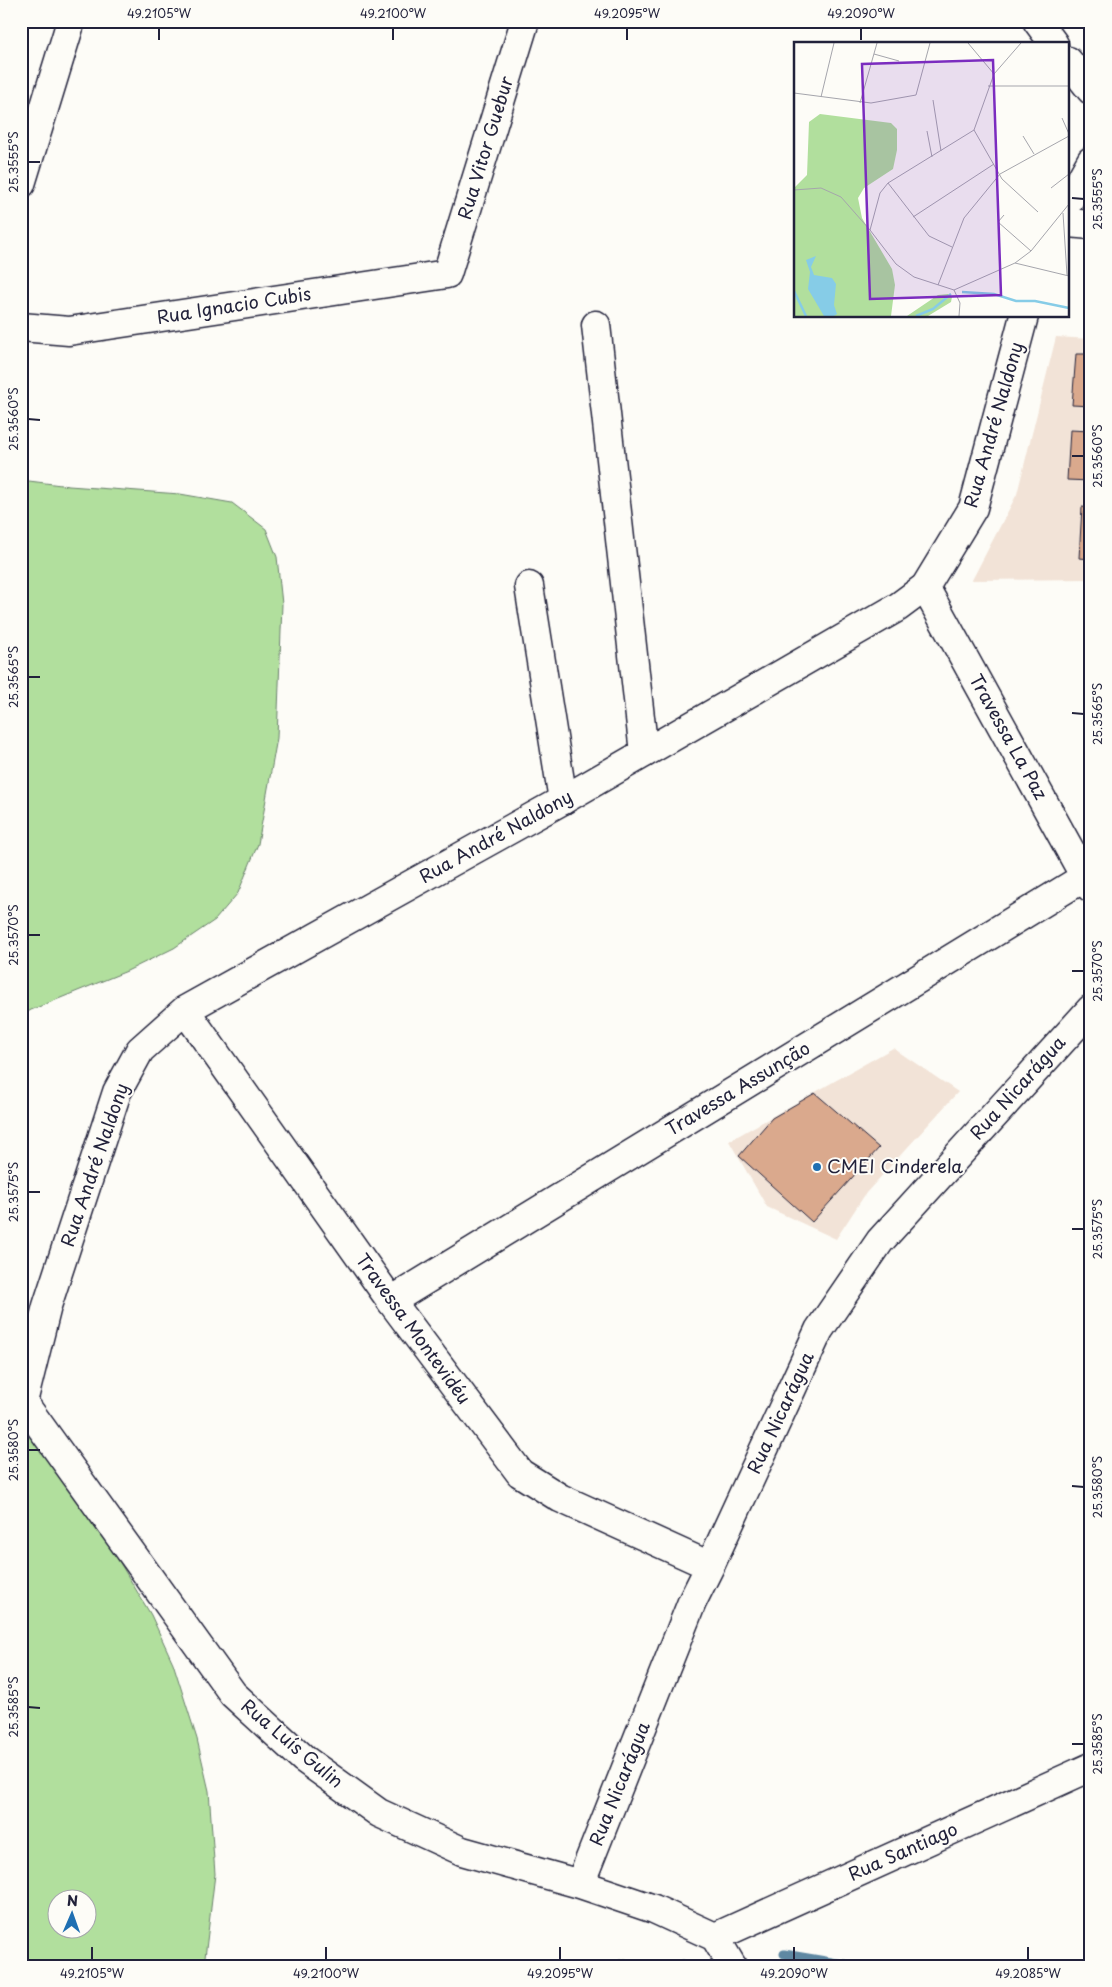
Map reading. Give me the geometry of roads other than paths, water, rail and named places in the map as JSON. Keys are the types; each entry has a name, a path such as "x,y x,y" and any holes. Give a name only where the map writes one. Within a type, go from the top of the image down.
{"street":[{"path":"21,184 71,21"},
{"name":"Rua Vitor Guebur","path":"447,274 525,21"},
{"path":"1037,21 1053,42"},
{"path":"1070,64 1091,90"},
{"path":"1070,198 1091,161"},
{"path":"1070,223 1091,225"},
{"name":"Rua Ignacio Cubis","path":"21,327 69,331 447,274"},
{"name":"Rua André Naldony","path":"22,1401 48,1306 117,1092 140,1050 185,1010 563,800 898,607 925,587 973,508 1023,318"},
{"path":"596,325 644,753"},
{"path":"529,586 563,800"},
{"name":"Travessa La Paz","path":"925,587 1088,882"},
{"name":"Travessa Assunção","path":"391,1301 1088,882"},
{"name":"Rua Nicarágua","path":"580,1884 692,1602 819,1330 880,1241 1091,1009"},
{"name":"Travessa Montevidéu","path":"185,1010 391,1301 520,1473 560,1498 710,1566"},
{"name":"Rua Luís Gulin","path":"22,1401 233,1694 304,1759 379,1813 462,1851 580,1884 654,1909 715,1937"},
{"name":"Rua Santiago","path":"715,1937 1091,1767"},
{"path":"715,1937 732,1966"}],"waterway":[{"path":"784,1954 855,1966"}],"place":[{"name":"CMEI Cinderela","path":"817,1167"}]}
